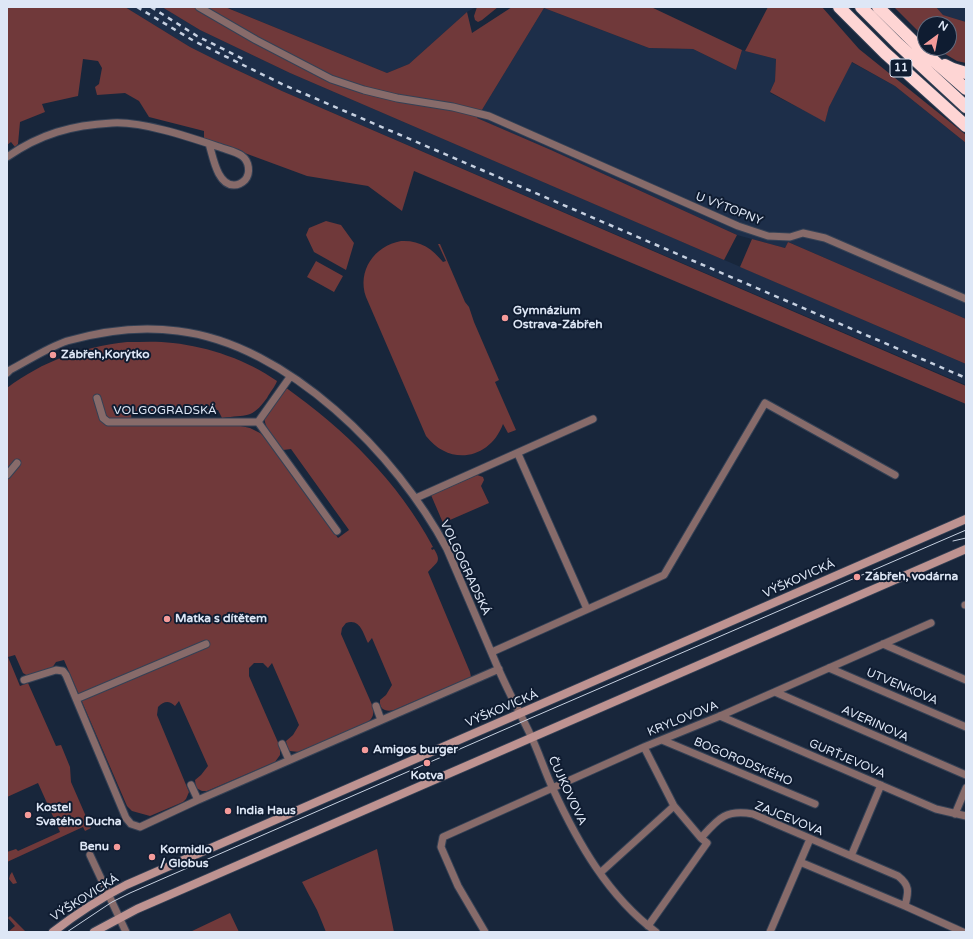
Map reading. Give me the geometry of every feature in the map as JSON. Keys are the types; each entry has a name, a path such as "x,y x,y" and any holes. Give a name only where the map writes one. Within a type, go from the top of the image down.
{"highway":[{"name":"11","path":"839,7 885,53 966,126"},
{"name":"11","path":"861,7 898,44 966,106"},
{"path":"878,7 917,45"},
{"path":"928,56 966,89"},
{"path":"930,56 949,67 966,73"}],"street":[{"name":"U VÝTOPNY","path":"199,7 256,40 331,79 364,90 397,98 453,107 489,116 738,226 768,236 790,237 803,233 825,238 966,299"},
{"path":"7,157 36,139 60,130 82,125 114,122 154,128 209,144 241,155 248,165 248,170 244,180 240,184 228,184 222,180 209,144"},
{"name":"VOLGOGRADSKÁ","path":"8,369 49,349 81,338 126,330 178,330 236,346 265,360 313,392 347,420 374,447 416,498 447,549 499,669 521,714"},
{"path":"290,377 258,422 337,531"},
{"name":"VOLGOGRADSKÁ","path":"97,398 104,418 108,422 258,422"},
{"path":"492,652 664,575 765,402 895,475"},
{"path":"416,498 518,454 593,419"},
{"path":"518,454 587,609"},
{"path":"7,475 17,463"},
{"name":"VÝŠKOVICKÁ","path":"54,932 108,894 126,885 966,520"},
{"path":"94,932 136,909 966,549"},
{"name":"KRYLOVOVA","path":"485,932 458,886 441,847 443,837 644,747 720,716 931,622"},
{"path":"76,699 206,644"},
{"path":"883,644 966,680"},
{"name":"UTVENKOVA","path":"829,668 966,727"},
{"path":"24,680 59,669 63,671 126,818 131,824 140,827 198,800 499,669"},
{"name":"AVERINOVA","path":"775,692 966,775"},
{"path":"376,706 382,720"},
{"name":"ČUJKOVOVA","path":"521,714 552,788 580,843 600,873 626,904 656,932"},
{"name":"GURŤJEVOVA","path":"720,716 936,809 966,816"},
{"name":"BOGORODSKÉHO","path":"662,740 815,804"},
{"path":"282,744 289,760"},
{"path":"644,747 674,806 704,841 648,926"},
{"path":"191,785 198,800"},
{"path":"851,856 881,786"},
{"path":"955,814 966,788"},
{"path":"600,873 674,806"},
{"name":"ZAJCEVOVA","path":"704,841 716,822 728,814 740,812 752,814 898,876 905,881 909,890 905,906"},
{"path":"770,932 810,839"},
{"path":"90,855 126,932"},
{"path":"800,862 963,932"}],"shaded area":[{"path":"7,7 125,7 190,47 282,91 966,386 966,404 414,171 402,211 368,186 307,176 204,138 204,131 149,117 139,101 125,93 97,95 95,87 99,84 102,68 98,61 83,59 78,96 42,104 45,112 20,122 18,144 15,147 11,142 7,145"},
{"path":"125,7 162,7 200,30 290,73 966,364 966,385 282,91 190,47"},
{"path":"162,7 225,7 387,73 409,64 467,12 472,33 512,7 651,7 742,50 736,70 693,49 649,48 544,8 477,118 737,235 724,260 290,73 200,30"},
{"path":"228,7 476,7 467,12 409,64 387,73"},
{"path":"477,7 498,7 478,22 475,20 474,16"},
{"path":"768,7 822,7 859,49 966,135 966,143 895,86 852,62 829,107 825,122 770,92 775,81 776,59 745,51"},
{"path":"894,7 936,7 943,15 946,16 917,16 917,30"},
{"path":"936,7 966,7 966,22 957,19 957,16 943,15"},
{"path":"544,8 649,48 693,49 736,70 742,50 776,59 775,81 770,93 825,121 829,107 851,62 895,86 966,143 966,319 788,242 785,248 737,235 477,118"},
{"path":"957,19 966,22 966,63 957,61 949,56 957,56"},
{"path":"326,221 341,225 354,243 346,270 314,252 306,235 309,228"},
{"path":"752,239 785,248 788,242 966,319 966,364 740,267"},
{"path":"401,241 414,242 425,246 443,262 446,261 438,244 440,244 465,302 469,307 499,380 495,382 516,430 508,433 503,424 497,436 489,445 469,455 457,455 446,452 436,446 426,436 366,297 364,278 370,261 383,248"},
{"path":"316,261 343,276 334,292 307,277"},
{"path":"127,342 167,342 214,351 253,367 277,381 267,398 257,410 248,415 222,418 218,410 131,412 132,426 227,423 250,428 260,433 268,440 338,538 349,530 291,449 283,450 274,438 268,429 265,416 285,387 329,421 349,439 387,479 404,500 433,547 431,548 432,550 434,549 438,559 436,564 428,572 471,677 394,710 384,710 381,706 380,700 386,695 392,685 372,638 368,643 358,624 351,622 346,623 342,628 341,634 373,707 373,716 368,722 299,752 288,750 286,741 293,735 299,725 272,663 268,668 263,663 254,663 249,668 249,676 280,747 280,755 275,762 207,791 202,791 196,788 195,780 208,766 179,701 175,706 169,702 164,702 158,707 157,715 189,792 183,802 150,816 132,811 127,806 64,660 56,662 52,668 28,676 23,673 15,655 8,657 20,686 28,683 56,746 61,745 70,767 71,782 91,828 85,831 83,827 7,862 7,852 16,849 18,851 60,832 38,783 7,797 7,388 35,370 64,357 110,344"},
{"path":"477,475 483,477 484,480 481,486 489,503 443,523 431,495"},
{"path":"377,849 394,932 326,932 317,910 302,882"},
{"path":"12,872 17,883 13,884 9,879"},
{"path":"230,913 239,932 190,932"},
{"path":"10,916 26,932 8,932 15,926 8,918"}],"tram line":[{"path":"67,932 112,902 130,893 966,530"},
{"path":"953,541 966,538"}],"railway":[{"path":"137,7 194,41 284,85 966,378"},
{"path":"151,7 197,36 243,59"}],"place":[{"name":"Gymnázium Ostrava-Zábřeh","path":"505,318"},
{"name":"Zábřeh,Korýtko","path":"53,355"},
{"name":"Zábřeh, vodárna","path":"857,577"},
{"name":"Matka s dítětem","path":"167,619"},
{"name":"Amigos burger","path":"365,750"},
{"name":"Kotva","path":"427,763"},
{"name":"India Haus","path":"228,811"},
{"name":"Kostel Svatého Ducha","path":"28,815"},
{"name":"Benu","path":"117,847"},
{"name":"Kormidlo / Globus","path":"152,857"}]}
